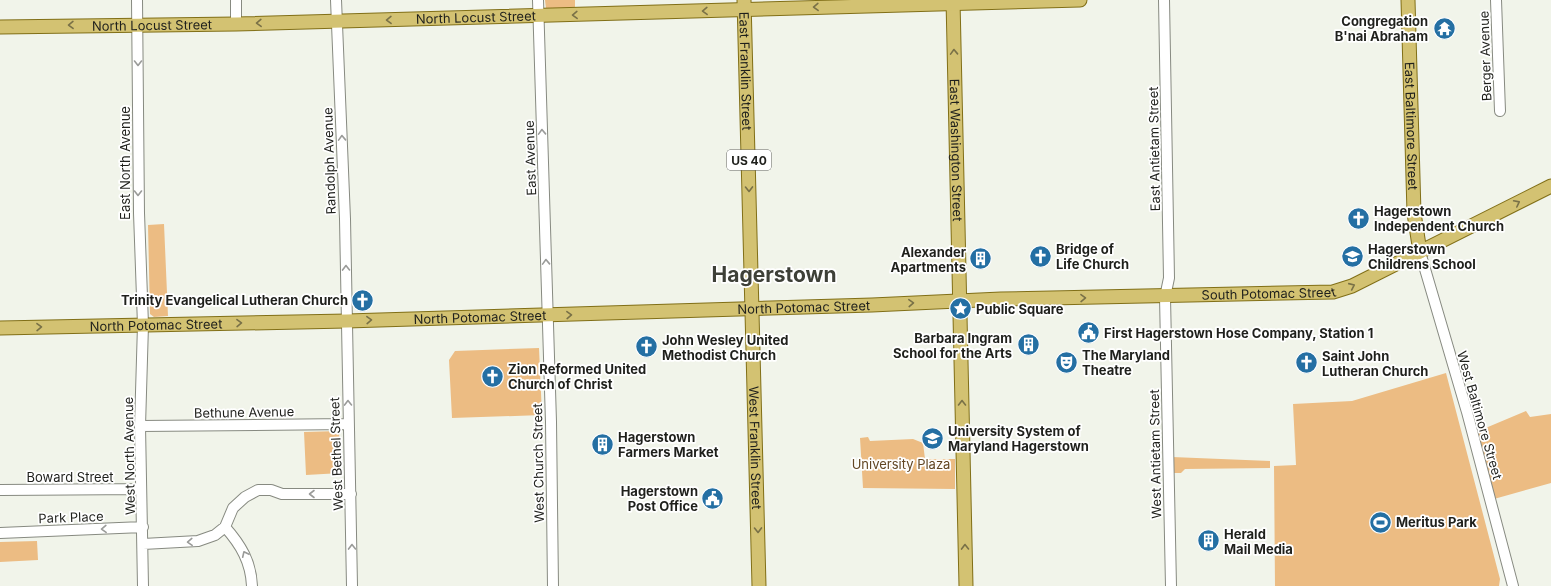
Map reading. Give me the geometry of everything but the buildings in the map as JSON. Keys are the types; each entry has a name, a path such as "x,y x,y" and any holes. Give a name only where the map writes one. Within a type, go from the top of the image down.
{"main road":[{"name":"North Locust Street","path":"0,27 138,24 236,24 539,16 744,5 1080,0"},
{"name":"East Baltimore Street","path":"1408,0 1414,213 1420,252"},
{"name":"East Washington Street","path":"953,2 966,586"},
{"name":"East Franklin Street","path":"744,5 752,309"},
{"name":"South Potomac Street","path":"960,301 1333,292 1352,286 1551,186"},
{"name":"North Potomac Street","path":"0,328 347,321 752,309 960,301"},
{"name":"West Franklin Street","path":"752,309 759,586"}],"street":[{"name":"East North Avenue","path":"137,0 139,213 143,325"},
{"path":"236,0 236,24"},
{"name":"Randolph Avenue","path":"336,0 345,212 347,321"},
{"name":"East Avenue","path":"538,0 548,315"},
{"name":"East Antietam Street","path":"1164,0 1169,278 1165,297"},
{"name":"Berger Avenue","path":"1496,0 1500,111"},
{"name":"West Baltimore Street","path":"1420,252 1467,412 1513,586"},
{"name":"West Antietam Street","path":"1165,297 1171,586"},
{"name":"West Church Street","path":"548,315 553,586"},
{"name":"West Bethel Street","path":"347,321 352,586"},
{"name":"West North Avenue","path":"143,325 140,426 144,544 143,586"},
{"name":"Bethune Avenue","path":"140,426 348,424"},
{"name":"Boward Street","path":"0,490 141,489"},
{"path":"144,544 198,541 215,535 225,527 234,508 245,497 258,490 271,490 282,494 351,494"},
{"name":"Park Place","path":"0,532 143,527"},
{"path":"225,527 240,545 247,559 252,586"}],"green space":[{"path":"545,0 575,0 575,8 546,9"},
{"path":"164,224 168,316 154,317 150,314 148,225"},
{"path":"539,348 542,415 452,418 449,360 455,351"},
{"name":"Meritus Park","path":"1446,373 1500,579 1499,586 1275,586 1274,466 1296,465 1293,404 1352,401"},
{"path":"1526,411 1530,417 1551,414 1551,483 1494,499 1476,432"},
{"path":"339,431 341,473 306,475 304,432"},
{"name":"University Plaza","path":"868,437 870,441 913,439 923,443 925,459 955,459 955,489 863,488 860,438"},
{"path":"1172,457 1270,461 1270,468 1185,469 1181,473 1173,473"},
{"path":"37,541 38,560 0,562 0,542"}],"place":[{"name":"Congregation B'nai Abraham","path":"1444,28"},
{"name":"Hagerstown Independent Church","path":"1358,218"},
{"name":"Bridge of Life Church","path":"1041,256"},
{"name":"Hagerstown Childrens School","path":"1352,256"},
{"name":"Alexander Apartments","path":"981,259"},
{"name":"Trinity Evangelical Lutheran Church","path":"363,300"},
{"name":"Public Square","path":"961,309"},
{"name":"First Hagerstown Hose Company, Station 1","path":"1088,333"},
{"name":"Barbara Ingram School for the Arts","path":"1028,345"},
{"name":"John Wesley United Methodist Church","path":"646,347"},
{"name":"The Maryland Theatre","path":"1066,362"},
{"name":"Saint John Lutheran Church","path":"1306,363"},
{"name":"Zion Reformed United Church of Christ","path":"493,376"},
{"name":"University System of Maryland Hagerstown","path":"932,438"},
{"name":"Hagerstown Farmers Market","path":"602,444"},
{"name":"Hagerstown Post Office","path":"713,498"},
{"name":"Meritus Park","path":"1380,522"},
{"name":"Herald Mail Media","path":"1209,541"}],"district":[{"name":"Hagerstown","path":"774,274"}]}
